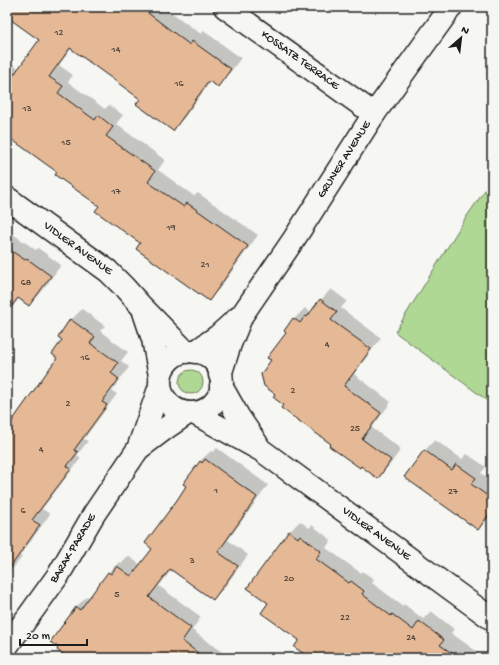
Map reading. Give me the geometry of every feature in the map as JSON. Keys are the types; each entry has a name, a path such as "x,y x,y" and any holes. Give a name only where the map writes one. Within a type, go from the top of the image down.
{"street":[{"name":"KOSSATZ TERRACE","path":"225,7 374,114"},
{"name":"GRUNER AVENUE","path":"221,380 230,344 242,315 294,239 374,114 451,7"},
{"name":"VIDLER AVENUE","path":"7,198 108,271 142,307 190,352"},
{"name":"VIDLER AVENUE","path":"142,307 153,339 160,381"},
{"name":"GRUNER AVENUE","path":"190,352 218,336 242,315"},
{"path":"190,352 205,355 213,361 221,380 219,394 209,407 191,413 178,410 169,404 163,395 160,381 164,367 170,360 177,354 190,352"},
{"name":"VIDLER AVENUE","path":"221,380 238,416 261,450"},
{"name":"BARAK PARADE","path":"7,646 59,574 90,520 138,449 160,381"},
{"name":"VIDLER AVENUE","path":"191,413 261,450 492,619"},
{"name":"BARAK PARADE","path":"138,449 166,428 191,413"}],"green space":[{"path":"492,180 492,404 395,332 467,216"},
{"path":"186,370 196,370 203,377 203,387 196,394 186,394 179,387 179,377"}],"building":[{"path":"7,7 140,7 190,45 192,41 231,69 218,87 209,81 173,131 136,104 140,99 70,48 49,77 63,86 58,93 95,120 98,115 113,127 106,136 155,171 148,182 184,207 187,203 248,246 209,301 136,249 140,243 95,211 99,206 55,175 57,172 7,136 7,84 39,40 7,17"},
{"path":"7,248 25,260 26,258 51,276 29,306 18,298 7,312"},
{"path":"320,299 337,312 331,320 371,349 344,386 381,413 362,439 391,460 378,479 361,466 360,468 329,446 331,444 281,408 283,405 273,397 275,394 264,386 261,374 271,360 267,358 286,333 284,331 293,318 300,323 305,316 307,317"},
{"path":"70,319 95,337 90,343 118,363 111,373 119,379 102,402 107,405 74,450 78,452 67,466 71,469 32,520 40,525 7,572 7,428 57,358 52,354 62,340 58,337"},
{"path":"424,450 452,470 456,464 476,478 471,484 492,499 492,510 478,530 404,477"},
{"path":"205,459 257,497 218,552 238,566 213,600 170,569 149,597 191,628 182,641 205,658 68,658 57,650 58,647 50,642 76,607 80,610 108,572 111,574 117,566 131,576 152,549 145,543 177,500 186,486 183,484 200,461 202,463"},
{"path":"289,531 298,538 300,535 321,551 316,559 349,583 351,581 364,591 362,594 391,616 392,614 413,630 419,621 444,640 440,645 459,658 310,658 294,647 299,640 261,613 268,603 247,588"}]}
